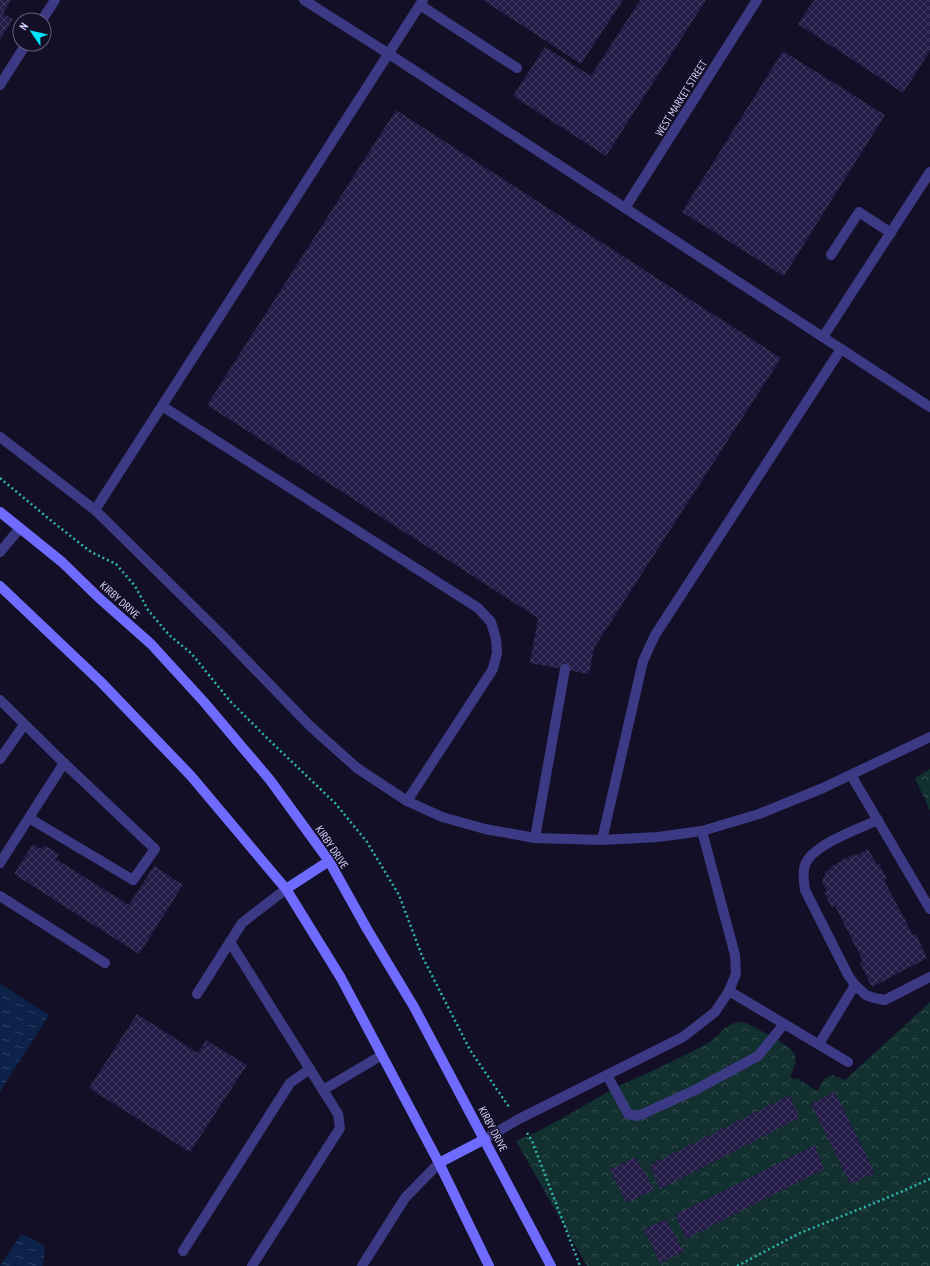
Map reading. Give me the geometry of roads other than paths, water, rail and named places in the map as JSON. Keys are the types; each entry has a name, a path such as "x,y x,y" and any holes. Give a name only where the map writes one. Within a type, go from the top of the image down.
{"main road":[{"name":"KIRBY DRIVE","path":"0,512 62,562 98,597 151,644 204,702 270,780 329,861 367,929 414,1007 551,1266"},
{"path":"0,586 100,681 191,776 286,889 341,978 440,1163 489,1266"},
{"path":"286,889 329,861"},
{"path":"440,1163 485,1139"}],"street":[{"path":"47,12 55,0"},
{"path":"304,0 930,406"},
{"name":"WEST MARKET STREET","path":"625,208 757,0"},
{"path":"95,510 422,2 517,68"},
{"path":"0,85 21,52"},
{"path":"823,337 930,172"},
{"path":"831,254 859,212 891,232"},
{"path":"602,840 643,661 648,649 655,635 841,349"},
{"path":"162,406 478,608 491,622 496,639 497,653 493,668 408,801"},
{"path":"0,437 95,510 220,633 310,726 357,768 408,801 442,817 485,829 535,838 602,840 658,837 702,831 759,814 823,788 930,737"},
{"path":"0,552 20,528"},
{"path":"535,838 565,669"},
{"path":"0,700 24,725 155,849 133,880 29,818"},
{"path":"0,760 24,725"},
{"path":"0,863 64,763"},
{"path":"851,775 930,909"},
{"path":"878,820 820,847 810,857 805,866 803,880 805,890 848,975 855,985 866,995 885,1000 930,977"},
{"path":"485,1139 517,1120 683,1037 715,1012 729,990 736,974 735,955 702,831"},
{"path":"197,994 242,923 286,889"},
{"path":"0,896 104,963"},
{"path":"230,942 338,1114 340,1128 252,1266"},
{"path":"819,1044 855,985"},
{"path":"729,990 848,1062"},
{"path":"607,1075 628,1114 638,1116 695,1090 758,1056 784,1024"},
{"path":"323,1090 382,1055"},
{"path":"183,1251 290,1083 310,1069"},
{"path":"362,1266 405,1198 440,1163"}],"water":[{"path":"0,984 49,1015 0,1092"},
{"path":"21,1234 37,1241 45,1247 43,1266 0,1266"}]}
